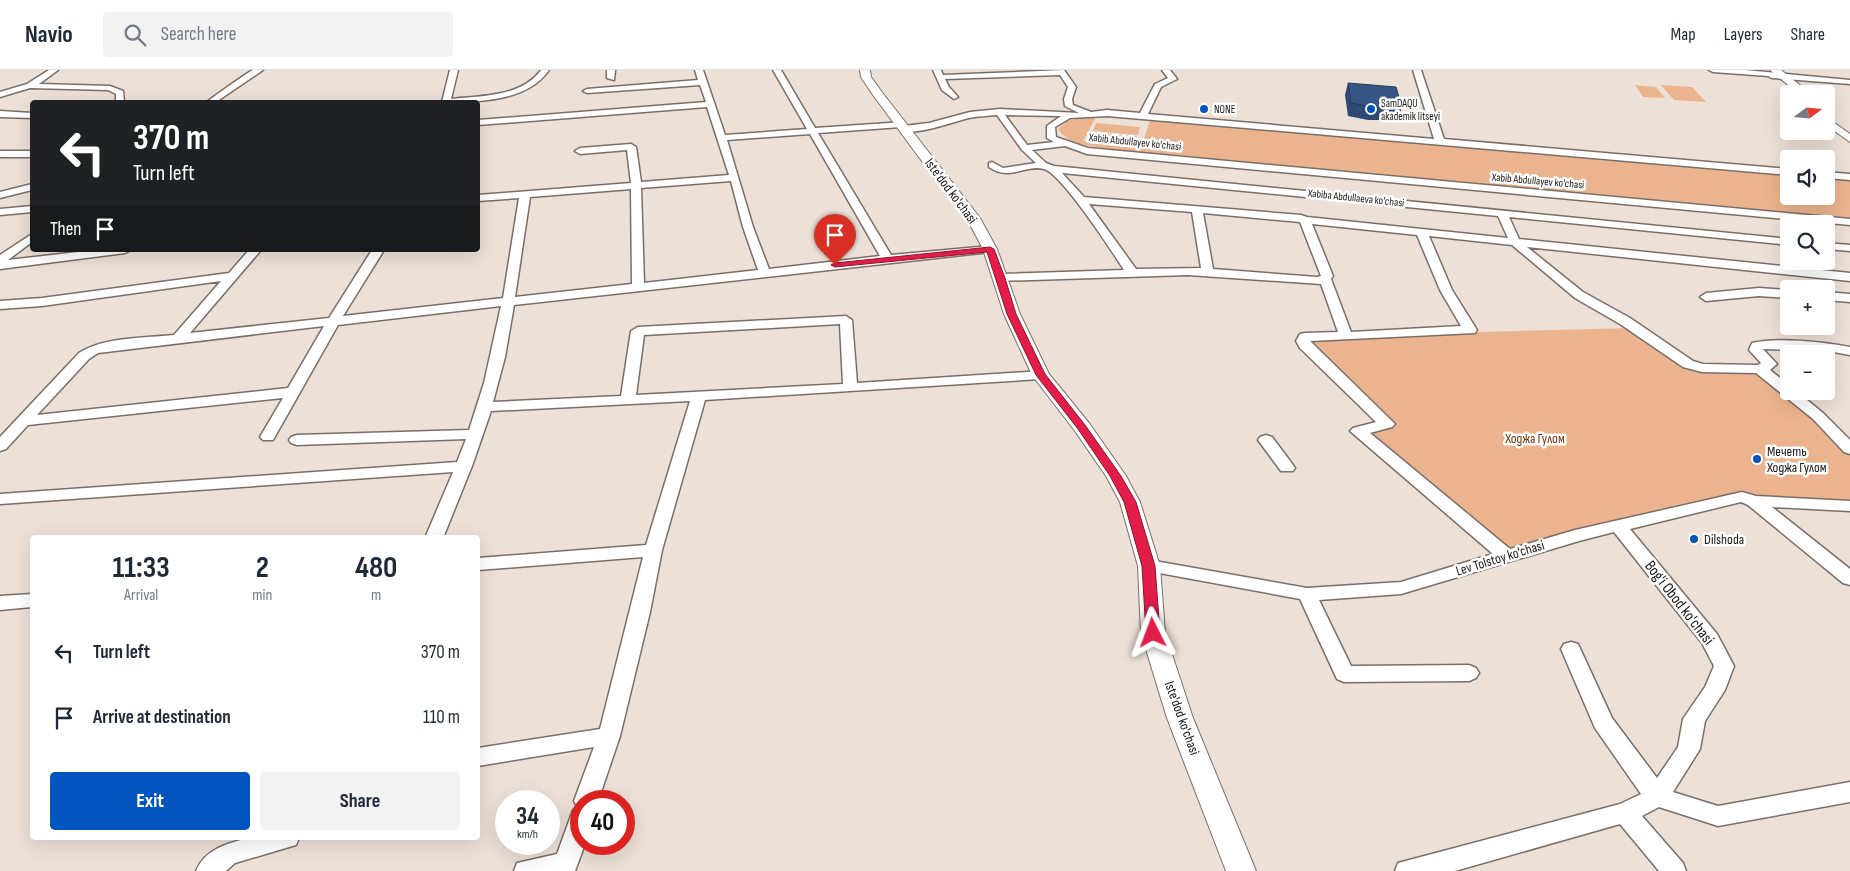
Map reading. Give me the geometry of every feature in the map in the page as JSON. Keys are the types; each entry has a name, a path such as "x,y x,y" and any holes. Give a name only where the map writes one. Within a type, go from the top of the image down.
{"street":[{"path":"0,95 30,86 55,70"},
{"path":"214,100 238,85 248,75 259,70"},
{"path":"446,100 454,70"},
{"path":"462,100 523,90 540,79 545,70"},
{"path":"699,70 735,178 748,227 765,273"},
{"path":"776,70 887,259"},
{"name":"Iste'dod ko'chasi","path":"865,70 866,77 973,218 990,249 1012,314 1041,375 1082,427 1116,476 1130,502 1149,566 1153,633 1180,718 1241,871"},
{"path":"1143,116 1158,86 1174,79 1166,70"},
{"path":"1417,70 1440,142"},
{"path":"1714,70 1770,73 1785,78 1850,82"},
{"path":"954,97 945,88 938,73 1061,72 1072,87 1068,99 1069,106 1093,114"},
{"path":"1770,73 1783,85"},
{"path":"1785,78 1794,85"},
{"path":"587,90 702,82"},
{"path":"0,85 110,88 120,93 120,100"},
{"path":"480,122 711,104"},
{"path":"722,138 811,130 929,126 970,115 1000,112 1058,113 1068,116"},
{"path":"1000,112 1004,122 1025,148 1048,167 1081,200 1132,272"},
{"name":"Xabib Abdullayev ko'chasi","path":"1780,171 1107,113 1068,116 1051,126 1052,138 1087,150 1483,199 1850,222"},
{"path":"0,114 30,116"},
{"path":"1835,115 1850,126"},
{"path":"1835,127 1850,139"},
{"path":"1025,148 1066,143"},
{"path":"580,151 631,147 636,186 638,287"},
{"path":"0,154 30,154"},
{"path":"1165,179 1171,159"},
{"name":"Xabiba Abdullaeva ko'chasi","path":"992,165 1001,171 1048,167 1165,179 1300,208 1483,199 1502,213 1780,241"},
{"path":"1835,176 1850,177"},
{"path":"480,198 735,178"},
{"path":"0,195 30,188"},
{"path":"435,535 464,466 484,407 508,303 525,195"},
{"path":"1081,200 1197,208 1300,208 1421,231 1850,277"},
{"path":"1197,208 1208,272"},
{"path":"1001,278 1132,272 1208,272 1317,281 1327,276 1300,208"},
{"path":"0,212 30,209"},
{"path":"1502,213 1515,242 1579,295 1625,321 1694,367 1760,369 1770,364 1756,350 1757,346 1828,347 1850,350"},
{"path":"1421,231 1446,290 1470,330 1305,337 1302,341 1386,424 1358,431 1506,556"},
{"path":"0,263 30,239"},
{"path":"1835,247 1850,248"},
{"path":"0,446 84,356 94,350 638,287 990,249"},
{"path":"0,263 106,252"},
{"path":"178,339 253,252"},
{"path":"268,437 333,322 377,252"},
{"path":"0,305 42,302 233,276"},
{"path":"1324,279 1346,336"},
{"path":"1706,297 1759,292 1780,293"},
{"path":"1835,297 1850,298"},
{"path":"628,399 638,331 836,320 846,320 850,388"},
{"path":"1760,369 1818,416 1850,449"},
{"path":"484,407 850,388 1041,375"},
{"path":"23,421 294,392"},
{"path":"590,790 609,736 640,612 653,550 699,396"},
{"path":"297,440 476,434"},
{"path":"1266,440 1287,468"},
{"path":"0,499 464,466"},
{"name":"Lev Tolstoy ko'chasi","path":"1149,566 1307,594 1401,588 1506,556 1617,532 1742,497 1754,501 1850,506"},
{"path":"1754,501 1850,578"},
{"name":"Bog'i Obod ko'chasi","path":"1617,532 1710,639 1724,666 1714,690 1694,719 1689,749 1657,797"},
{"path":"480,564 653,550"},
{"path":"1307,594 1344,674 1469,674"},
{"path":"0,604 30,601"},
{"path":"1571,649 1603,722 1657,797 1718,816 1850,792"},
{"path":"480,758 609,736"},
{"path":"1407,871 1455,860 1625,813 1657,797"},
{"path":"1625,813 1674,871"},
{"path":"220,860 281,840"},
{"path":"526,871 564,868 570,850"}],"green space":[{"path":"1635,85 1656,87 1665,98 1643,97"},
{"path":"1661,85 1692,87 1706,102 1674,100"},
{"path":"1096,117 1083,141 1142,146 1150,120 1780,173 1780,205 1835,205 1835,178 1850,179 1850,219 1835,218 1835,215 1808,215 1102,148 1083,144 1062,134 1058,129 1067,121"},
{"path":"1096,123 1140,127 1138,135 1093,131"},
{"path":"1092,132 1137,136 1135,144 1089,140"},
{"name":"Ходжа Гулом","path":"1633,328 1694,369 1760,369 1780,386 1780,400 1796,400 1850,447 1850,506 1742,497 1506,556 1358,431 1386,424 1312,343 1314,339 1404,334"}],"building":[{"path":"1348,83 1396,87 1402,107 1372,107 1351,103"}],"place":[{"name":"NONE","path":"1204,109"},
{"name":"SamDAQU akademik litseyi","path":"1371,109"},
{"name":"Мечеть Ходжа Гулом","path":"1757,459"},
{"name":"Dilshoda","path":"1694,539"}],"route":[{"path":"835,265 990,249 1012,314 1041,375 1082,427 1116,476 1130,502 1149,566 1153,633"}]}
